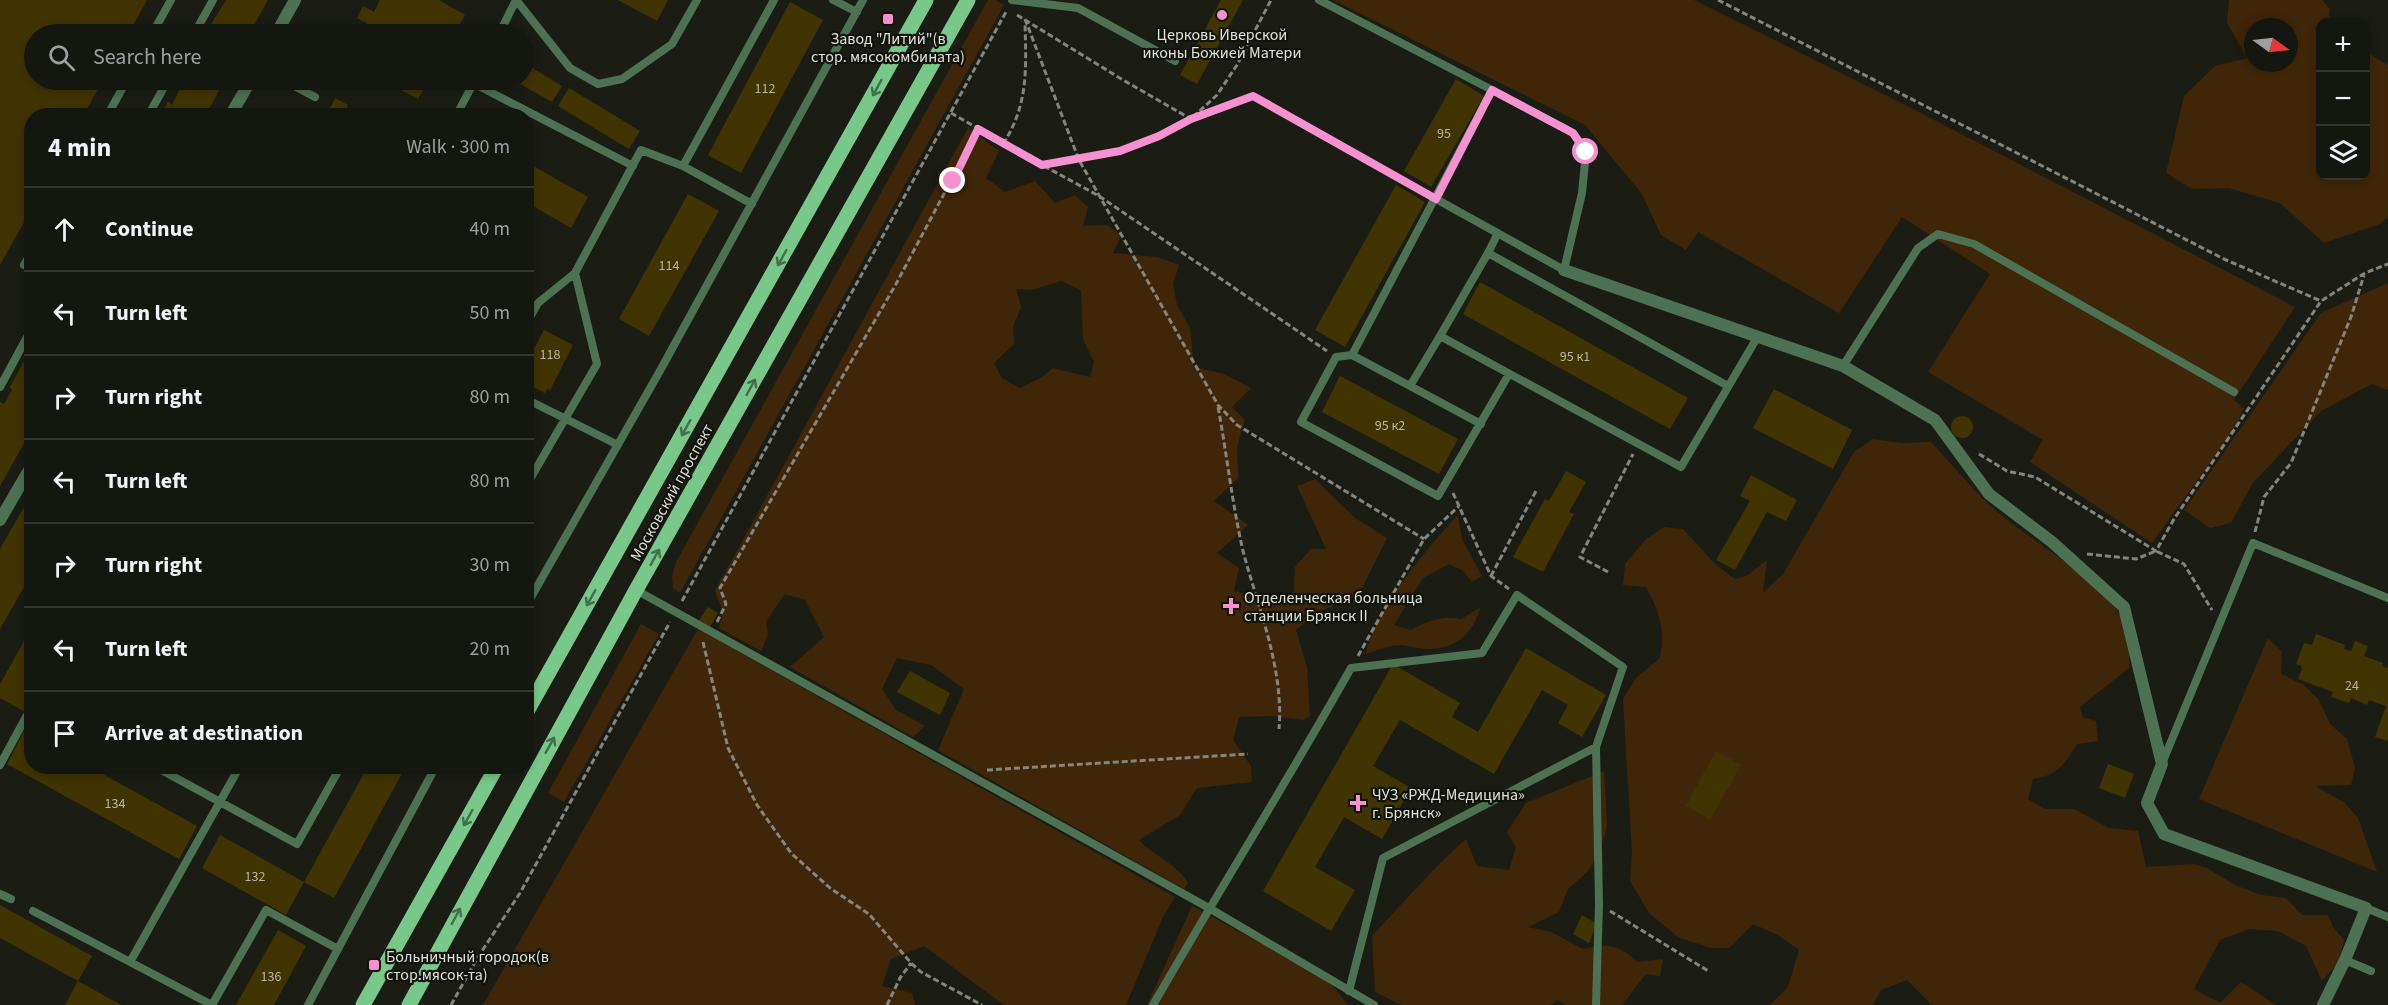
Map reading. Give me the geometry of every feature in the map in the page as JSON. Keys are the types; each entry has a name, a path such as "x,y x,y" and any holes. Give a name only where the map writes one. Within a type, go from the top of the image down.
{"main road":[{"name":"Московский проспект","path":"534,699 926,0"},
{"name":"Московский проспект","path":"409,1005 636,590 968,0"},
{"path":"363,1005 493,774"}],"street":[{"path":"282,24 296,0"},
{"path":"234,108 244,90"},
{"path":"1564,270 1843,366 1935,420 1989,494 2052,542 2124,607 2162,764 2147,803 2164,834 2366,909 2323,1005"},
{"path":"0,520 24,479"}],"lane":[{"path":"158,24 171,0"},
{"path":"200,24 213,0"},
{"path":"504,24 517,0 570,68 598,84 622,79 672,44 697,0"},
{"path":"683,166 774,0"},
{"path":"833,0 857,12"},
{"path":"534,587 618,445 863,0"},
{"path":"1012,0 1078,8 1175,61"},
{"path":"1319,0 1573,133 1586,152 1582,193 1564,270 1436,199"},
{"path":"111,108 121,90"},
{"path":"152,108 162,90"},
{"path":"302,90 315,97"},
{"path":"460,108 469,90"},
{"path":"491,90 525,108"},
{"path":"1352,355 1492,90"},
{"path":"534,113 633,166"},
{"path":"534,310 538,303 575,273 641,150 683,166 752,204"},
{"path":"1410,386 1488,254 1498,233"},
{"path":"1843,366 1918,248 1938,234 1974,244 2234,392"},
{"path":"1488,254 1728,386"},
{"path":"534,472 597,364 575,273"},
{"path":"1440,336 1681,467 1758,336"},
{"path":"0,387 24,343"},
{"path":"1481,424 1352,355 1336,357 1301,422 1438,496 1481,424 1509,374"},
{"path":"534,403 618,445"},
{"path":"2162,764 2253,543 2388,598"},
{"path":"636,590 1209,908 1374,1005"},
{"path":"1153,1005 1351,668 1482,653 1517,595 1623,667 1596,747 1599,904 1596,1005"},
{"path":"0,765 24,721"},
{"path":"1349,992 1383,858 1596,747"},
{"path":"168,774 297,844 336,774"},
{"path":"130,962 235,774"},
{"path":"308,1005 431,774"},
{"path":"0,894 11,899"},
{"path":"2366,909 2388,917"},
{"path":"33,911 212,1005 266,910 338,950"},
{"path":"2345,960 2371,971"}],"path":[{"path":"1191,119 1217,95 1237,64 1271,0"},
{"path":"1718,0 2224,259 2321,301"},
{"path":"451,1005 478,957 520,893 1008,9 1191,119"},
{"path":"1003,144 1020,113 1026,86 1025,20"},
{"path":"1025,20 1079,159 1218,405 1237,425 1424,539"},
{"path":"1042,165 1120,151 1159,136 1191,119 1253,96 1436,199"},
{"path":"951,114 1099,196 1336,357"},
{"path":"712,632 726,604 720,588 896,284 978,129"},
{"path":"2085,554 2136,559 2156,551 2174,519 2321,301 2365,273 2388,264"},
{"path":"2253,543 2264,497 2290,463 2351,317 2365,273"},
{"path":"1218,405 1233,505 1272,653 1281,707 1279,729"},
{"path":"1608,572 1580,557 1638,444"},
{"path":"1977,453 2007,471 2035,477 2156,551 2184,564 2221,621"},
{"path":"1491,576 1537,489"},
{"path":"1351,668 1424,539 1459,506 1491,576 1517,595"},
{"path":"703,626 702,638 728,748 757,805 791,853 830,888 869,914 921,972 982,1005"},
{"path":"964,771 1248,754"},
{"path":"1599,904 1710,972"},
{"path":"887,1005 900,978 911,963"}],"shaded area":[{"path":"988,0 995,0 1004,5 680,593 673,588 672,576 676,562"},
{"path":"1333,0 1694,0 1913,109 2295,307 2234,400 2244,409 2233,431 2152,543 2030,462 2043,440 1928,372 1990,274 1902,217 1839,313 1698,232 1686,250 1661,235 1642,194 1585,125"},
{"path":"2229,0 2322,0 2330,9 2329,18 2316,18 2316,180 2370,180 2370,54 2388,65 2388,217 2380,224 2324,243 2280,203 2228,188 2192,189 2166,173 2184,96 2215,66 2244,59 2244,72 2298,72 2298,18 2244,18 2244,53 2227,23"},
{"path":"968,128 999,151 986,178 1005,192 1035,181 1055,203 1075,195 1088,207 1083,226 1107,225 1121,235 1113,253 1157,257 1179,265 1173,284 1177,305 1190,328 1194,367 1224,374 1251,388 1232,407 1245,420 1237,446 1238,478 1214,501 1248,525 1217,553 1239,568 1234,591 1274,601 1293,598 1295,567 1311,549 1326,549 1297,486 1315,479 1355,518 1387,538 1358,596 1316,613 1296,630 1307,667 1310,716 1303,720 1272,716 1239,717 1233,740 1251,766 1252,782 1197,788 1180,815 1139,840 1183,876 1188,883 1184,889 938,750 964,689 931,665 897,658 882,689 896,710 925,726 913,737 790,667 824,637 805,600 785,594 766,621 768,635 761,651 719,628 723,613 715,591","holes":["1061,281 1081,290 1083,339 1094,362 1090,377 1053,368 1041,378 1020,388 1002,378 994,363 1014,344 1013,327 1021,307 1016,289 1032,290"]},
{"path":"2388,283 2388,390 2372,384 2321,411 2252,484 2231,523 2210,528 2184,510 2321,313"},
{"path":"1873,439 1901,443 1931,442 1986,501 2083,576 2114,606 2122,619 2129,644 2129,668 2080,707 2083,717 2096,721 2098,741 2077,744 2060,768 2049,775 2033,779 2028,799 2045,809 2074,809 2109,828 2138,831 2146,867 2194,864 2207,868 2235,885 2261,895 2286,898 2302,915 2328,915 2333,927 2344,940 2338,963 2322,981 2306,946 2278,931 2249,929 2220,940 2194,989 2220,1003 2241,982 2276,1005 1929,1005 1930,1003 1907,980 1881,990 1873,1005 1770,1005 1788,987 1799,950 1778,935 1753,924 1729,948 1711,948 1678,937 1649,913 1630,881 1632,853 1623,699 1636,678 1660,658 1662,638 1658,613 1646,587 1623,585 1625,564 1646,539 1664,527 1683,529 1716,565 1735,579 1748,575 1767,560 1763,593 1783,574 1854,452"},
{"path":"1458,515 1462,539 1482,576 1472,582 1462,570 1449,564 1423,578 1394,625 1410,630 1441,619 1461,619 1481,607 1469,631 1457,642 1441,648 1428,649 1397,645 1366,654 1379,619 1390,600 1417,562"},
{"path":"641,624 659,634 564,802 548,793"},
{"path":"698,629 1175,897 1163,917 1126,1005 1004,1005 924,946 891,959 882,986 912,993 915,1005 483,1005"},
{"path":"2268,638 2282,652 2281,674 2304,685 2319,700 2330,724 2347,739 2355,768 2351,785 2315,786 2345,803 2358,818 2377,872 2199,799"},
{"path":"1604,771 1607,826 1599,855 1587,872 1568,889 1559,912 1528,927 1551,932 1583,949 1612,946 1638,962 1663,959 1660,976 1646,974 1622,1005 1566,1005 1557,1000 1550,1005 1401,1005 1375,992 1372,936 1453,850 1466,839 1477,866 1509,870 1516,847 1507,832 1526,803"},
{"path":"1192,906 1328,980 1348,1005 1147,1005"}],"building":[{"path":"0,0 147,0 134,24 24,24 24,90 97,90 87,108 24,108 24,222 0,265"},
{"path":"226,0 268,0 255,24 211,24"},
{"path":"380,0 439,0 465,15 460,24 366,24 357,18 363,6 374,12"},
{"path":"618,0 668,0 657,21"},
{"path":"1221,0 1243,0 1197,84 1180,75"},
{"path":"790,2 823,20 741,173 708,155"},
{"path":"534,69 562,86 552,102 531,90 534,90"},
{"path":"1456,79 1484,96 1431,187 1404,171"},
{"path":"569,88 640,131 629,149 558,106"},
{"path":"179,90 219,90 209,108 164,108 168,101 172,105"},
{"path":"401,90 423,90 418,99"},
{"path":"335,98 348,105 347,108 330,108"},
{"path":"534,167 588,197 571,228 534,207"},
{"path":"1396,185 1425,202 1345,347 1315,330"},
{"path":"688,194 719,211 649,336 619,319"},
{"path":"1480,282 1688,398 1670,429 1463,314"},
{"path":"544,330 573,345 550,390 547,389 545,393 534,388 534,349"},
{"path":"24,361 24,443 0,486 0,402 4,404 12,390 10,387"},
{"path":"1340,376 1458,439 1439,474 1322,412"},
{"path":"1774,389 1852,430 1833,469 1753,428"},
{"path":"1962,416 1970,419 1973,427 1970,435 1962,438 1954,435 1951,427 1954,419"},
{"path":"1566,471 1586,482 1569,512 1574,514 1543,572 1513,557 1545,499 1549,501"},
{"path":"1751,475 1797,500 1786,521 1767,512 1735,570 1716,560 1750,501 1740,496"},
{"path":"24,507 24,587 0,629 0,549"},
{"path":"708,607 718,613 710,627 699,620"},
{"path":"2316,634 2345,645 2344,649 2351,651 2355,641 2368,646 2364,656 2383,663 2382,666 2388,668 2388,741 2375,737 2386,706 2369,700 2367,705 2351,698 2349,703 2331,697 2333,692 2298,679 2302,669 2296,664 2304,643 2312,645"},
{"path":"24,641 24,711 0,698 0,684"},
{"name":"ЧУЗ «РЖД-Медицина» г. Брянск»","path":"1526,648 1606,695 1582,737 1558,723 1568,705 1542,690 1494,774 1400,720 1373,766 1411,788 1382,839 1344,817 1315,867 1355,890 1331,931 1263,891 1393,664 1460,703 1452,717 1478,732"},
{"path":"910,671 950,693 940,715 897,692"},
{"path":"24,731 24,773 7,764"},
{"path":"1716,751 1741,765 1710,820 1686,806"},
{"path":"2108,764 2134,774 2125,798 2099,788"},
{"path":"25,774 103,774 197,826 179,859"},
{"path":"364,774 402,774 334,898 304,882"},
{"path":"220,835 304,882 286,915 202,868"},
{"path":"0,905 92,956 78,981 0,938"},
{"path":"1582,915 1597,924 1589,943 1573,934"},
{"path":"278,930 306,946 274,1005 236,1005"},
{"path":"78,981 121,1005 65,1005"}],"place":[{"name":"Церковь Иверской иконы Божией Матери","path":"1222,15"},
{"name":"Завод \"Литий\"(в стор. мясокомбината)","path":"888,19"},
{"name":"Отделенческая больница станции Брянск II","path":"1231,606"},
{"name":"ЧУЗ «РЖД-Медицина» г. Брянск»","path":"1358,803"},
{"name":"Больничный городок(в стор.мясок-та)","path":"374,965"}],"route":[{"path":"953,181 978,129 1042,165 1120,151 1159,136 1191,119 1253,96 1436,199 1492,90 1573,133 1586,152"}]}
